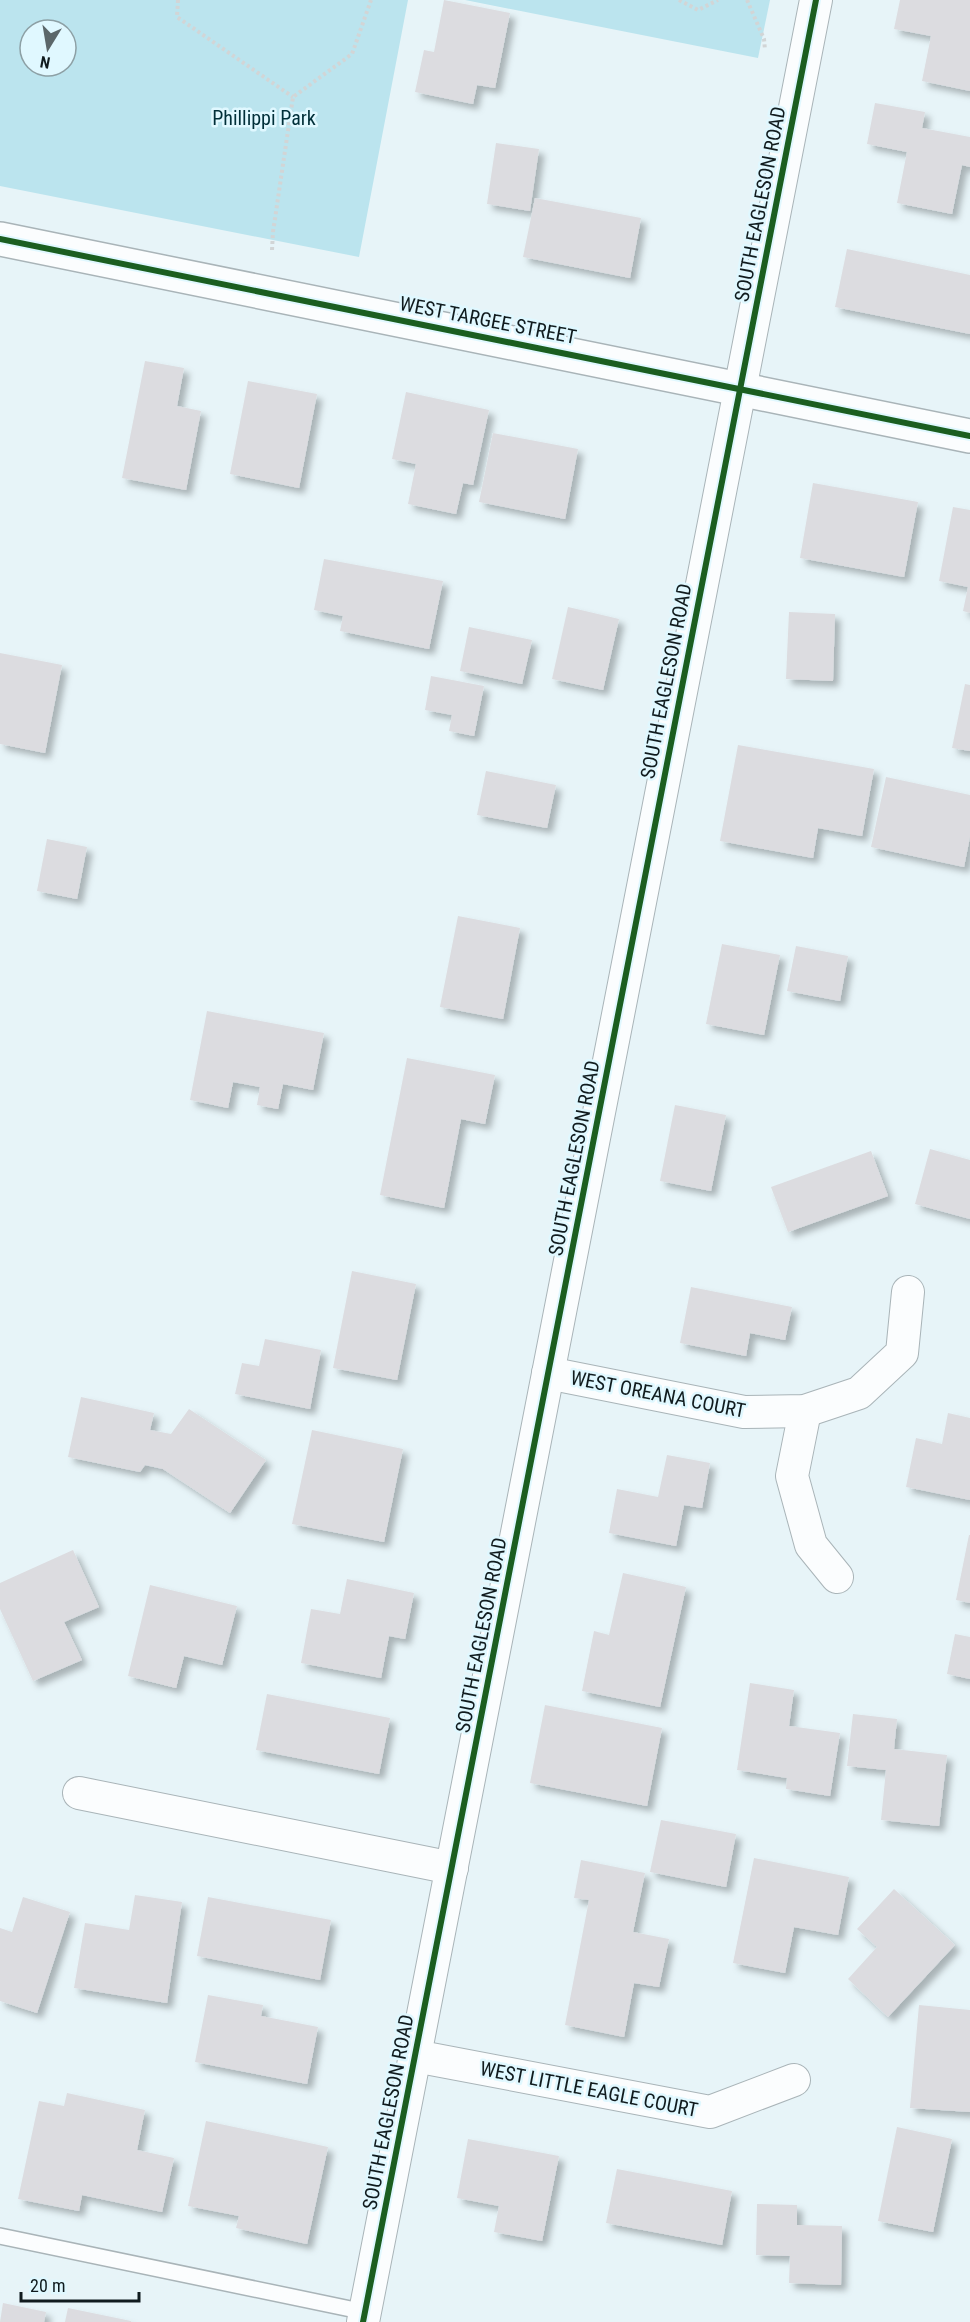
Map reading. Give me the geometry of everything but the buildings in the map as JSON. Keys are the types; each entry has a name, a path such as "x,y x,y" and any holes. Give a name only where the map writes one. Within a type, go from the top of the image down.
{"street":[{"name":"SOUTH EAGLESON ROAD","path":"364,2317 816,0"},
{"name":"WEST TARGEE STREET","path":"0,239 970,436"},
{"name":"WEST OREANA COURT","path":"548,1373 744,1412 805,1411 859,1393 902,1353 908,1292"},
{"path":"805,1411 792,1476 811,1545 837,1577"},
{"path":"79,1793 452,1868"},
{"name":"WEST LITTLE EAGLE COURT","path":"415,2056 710,2112 794,2080"}],"lane":[{"path":"0,2236 364,2317"}],"path":[{"path":"178,0 177,17 293,97"},
{"path":"272,250 293,97 352,54 371,0"},
{"path":"679,0 698,10 718,0"},
{"path":"747,0 764,39 765,50"}],"green space":[{"name":"Phillippi Park","path":"0,0 408,0 359,257 0,186"},
{"path":"465,0 770,0 758,58"}],"cycle path":[{"path":"363,2322 816,0"},
{"path":"0,239 970,436"}]}
